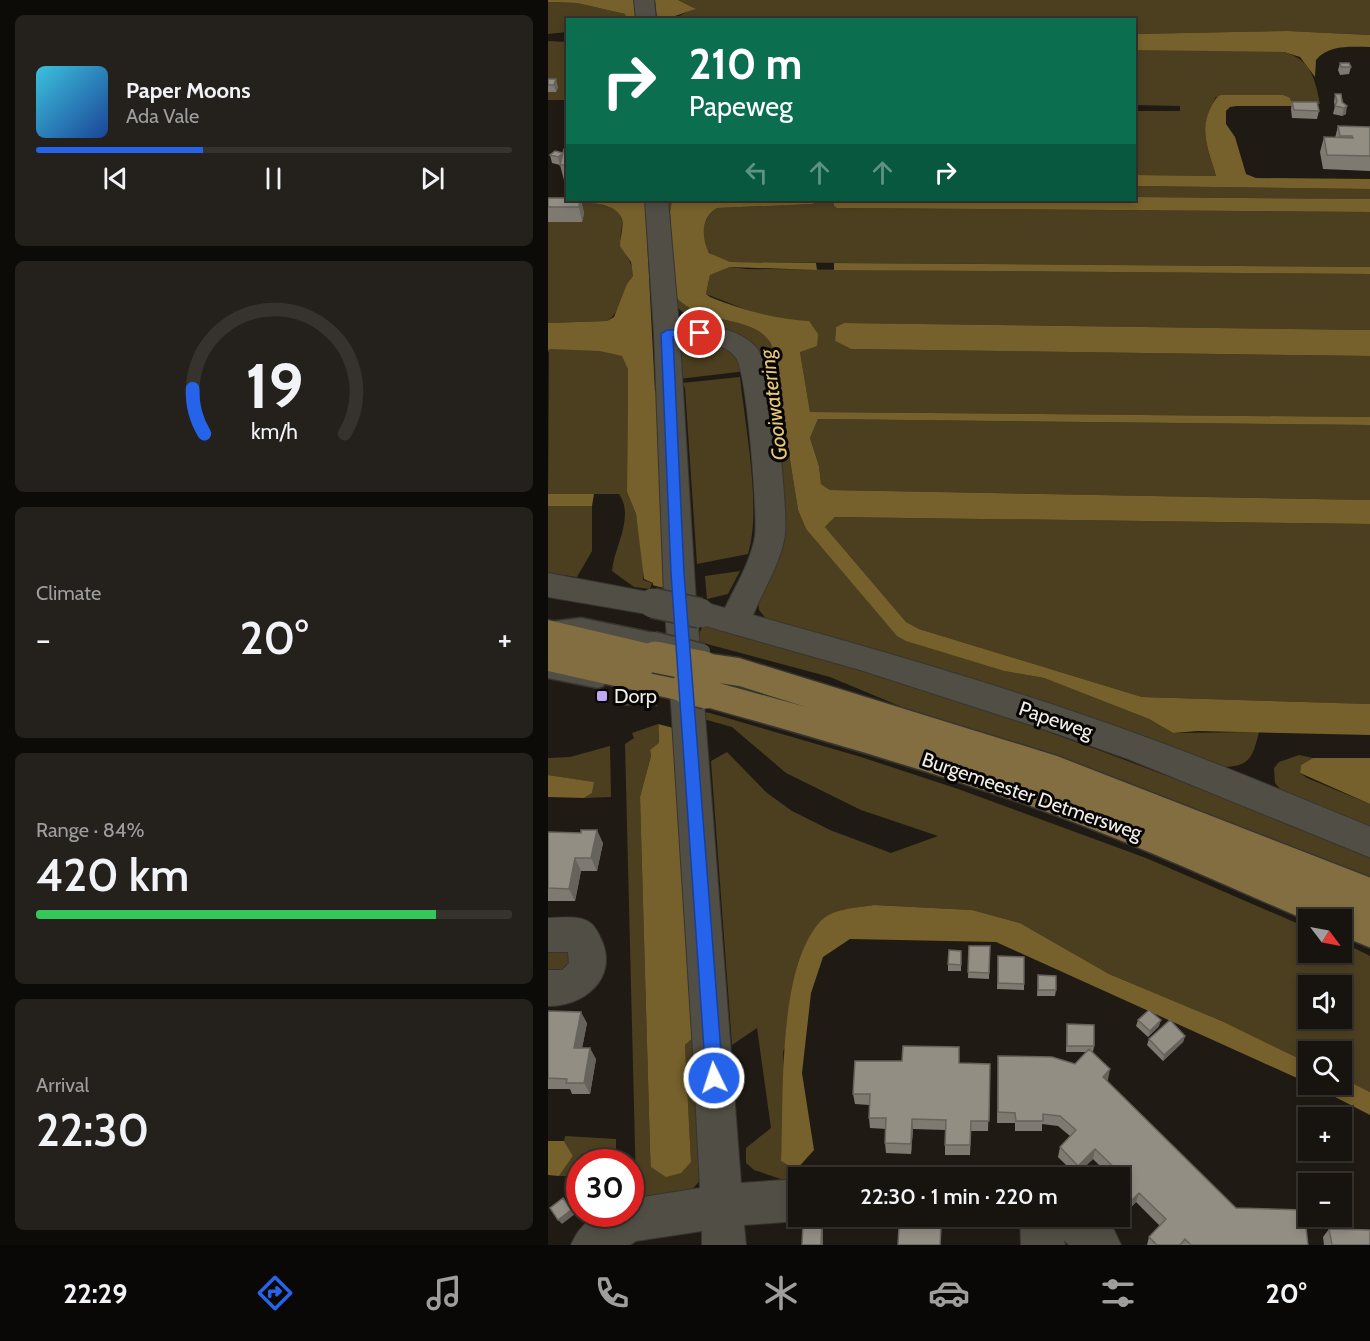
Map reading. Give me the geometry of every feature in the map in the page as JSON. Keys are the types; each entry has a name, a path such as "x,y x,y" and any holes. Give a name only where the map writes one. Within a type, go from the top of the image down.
{"main road":[{"name":"Burgemeester Detmersweg","path":"548,633 678,671 835,729 1043,795 1237,872 1370,930"},
{"name":"Burgemeester Detmersweg","path":"548,658 678,671 739,672 1057,771 1250,846 1370,896"}],"street":[{"path":"644,0 646,18"},
{"path":"656,201 667,334 678,573 724,1225"},
{"path":"667,334 685,332 716,335 730,340 753,362 760,408 770,533 764,557 734,622"},
{"name":"Papeweg","path":"548,585 700,613 871,660 1054,718 1140,749 1370,843"},
{"path":"548,935 578,935 587,945 589,962 581,976 566,988 548,988"},
{"path":"593,1245 629,1221 724,1225 788,1203"},
{"path":"1042,1227 1043,1245"},
{"path":"1082,1227 1099,1245"}],"lane":[{"name":"Burgemeester Detmersweg","path":"548,628 581,624 678,671"},
{"name":"Burgemeester Detmersweg","path":"548,672 626,687 678,671"}],"shaded area":[{"path":"548,0 635,0 636,18 626,18 625,14 577,3 548,2"},
{"path":"655,0 678,0 696,9 672,17 657,18"},
{"path":"678,0 1371,0 1370,35 1288,31 1136,34 1136,18 676,18 694,8"},
{"path":"548,2 577,3 625,14 626,18 566,18 566,32 548,34"},
{"path":"1288,31 1370,35 1370,47 1348,47 1327,51 1316,60 1315,77 1300,57 1284,52 1136,50 1136,34"},
{"path":"548,41 566,42 566,100 548,100"},
{"path":"1136,50 1272,50 1284,52 1293,55 1307,66 1315,82 1320,104 1292,103 1290,98 1216,97 1205,128 1207,145 1216,176 1136,175 1136,111 1180,111 1180,106 1136,105"},
{"path":"1221,95 1283,95 1290,98 1293,106 1237,106 1230,107 1226,111 1226,124 1235,137 1246,174 1256,178 1371,179 1370,189 1136,186 1136,175 1216,176 1205,132 1208,114"},
{"path":"1136,186 1370,189 1370,199 1136,197"},
{"path":"1136,197 1370,199 1370,212 837,208 833,201 1136,201"},
{"path":"566,200 645,201 694,1037 685,1045 691,1162 681,1173 666,1177 651,1167 640,797 651,756 650,750 659,743 653,583 644,579 636,514 627,492 628,369 622,356 600,351 549,349 548,353 548,323 607,321 614,317 627,284 633,276 631,262 620,246 622,219 618,212 600,204 548,204"},
{"path":"667,201 672,201 670,212 675,296 686,306 699,312 754,329 765,336 772,346 798,510 806,529 897,635 907,641 1004,671 1044,678 1149,719 1173,733 1259,732 1248,760 1230,767 1220,767 1046,703 887,653 766,619 759,610 758,598 777,557 783,529 765,369 756,352 744,341 689,317 677,307 667,292 662,211"},
{"path":"672,201 814,201 813,204 717,208 708,217 704,228 709,253 730,262 816,263 817,270 730,267 710,275 706,294 746,310 809,321 818,334 817,346 800,352 810,412 1370,417 1370,425 818,419 810,438 819,466 821,484 830,490 1370,500 1370,524 835,517 825,527 906,622 919,629 1142,697 1370,704 1370,735 1198,731 1173,733 1149,719 1044,678 1004,671 906,641 897,636 806,529 798,510 772,346 765,336 754,329 699,312 686,306 675,296 670,212"},
{"path":"814,201 833,201 834,206 838,208 1370,212 1370,267 730,262 713,255 705,246 704,228 712,211 717,208 812,204"},
{"path":"592,202 613,209 621,216 621,241 632,266 633,276 616,313 607,321 548,323 548,204"},
{"path":"834,263 1370,267 1371,274 834,270"},
{"path":"730,267 747,269 1370,274 1370,330 844,323 836,327 835,341 851,349 1370,356 1370,417 810,412 800,352 809,321 777,319 757,314 706,294 710,275"},
{"path":"844,323 1370,330 1370,356 851,349 835,341 836,327"},
{"path":"703,342 700,349 707,350 712,342 728,350 746,371 679,379 680,349 685,345"},
{"path":"549,349 607,351 622,356 626,362 628,369 627,492 636,514 644,569 643,580 652,583 650,589 634,587 612,571 625,512 619,494 548,494"},
{"path":"740,377 753,491 752,535 748,554 697,564 685,388 682,383"},
{"path":"818,419 1370,425 1370,500 830,490 821,484 819,466 810,438"},
{"path":"548,494 594,494 592,506 548,506"},
{"path":"548,506 592,506 592,551 577,577 548,573"},
{"path":"835,517 1370,524 1370,704 1142,697 919,629 906,622 825,527"},
{"path":"740,571 728,594 707,599 705,576"},
{"path":"703,625 838,662 944,696 1189,784 1370,856 1370,884 921,715 830,677 696,641"},
{"path":"619,699 710,713 861,757 961,790 1146,858 1298,924 1298,963 1352,963 1352,947 1370,956 1370,1092 1352,1083 1352,1041 1298,1041 1298,1058 1224,1022 1109,974 1020,923 972,910 874,905 842,910 783,1052 785,1084 781,1161 791,1167 788,1167 788,1181 754,1170 746,1163 746,1148 771,1128 757,1028 732,1045 711,761 727,752 767,793 792,811 830,830 891,853 938,836 861,810 786,773 732,727 653,705 615,706"},
{"path":"658,724 659,744 650,750 651,756 640,797 650,1149 691,1162 685,1045 694,1037 703,1177 689,1193 647,1199 644,1197 644,1149 635,1149 625,744 634,738 632,733"},
{"path":"610,746 611,797 584,798 592,793 593,782 548,775 548,758 570,757"},
{"path":"1299,755 1313,758 1301,765 1300,773 1307,778 1370,804 1370,829 1283,792 1275,783 1274,768 1279,762"},
{"path":"1313,758 1370,758 1370,804 1300,773 1301,765"},
{"path":"548,775 594,782 592,793 584,798 548,797"},
{"path":"874,905 972,910 1020,923 1109,974 1224,1022 1298,1058 1298,1078 996,942 850,939 823,957 811,993 802,1073 814,1150 799,1167 791,1167 781,1161 783,1071 789,1003 805,944 824,918 845,910"},
{"path":"572,944 576,970 548,977 548,951"},
{"path":"1352,1083 1370,1092 1370,1115 1331,1095 1352,1095"},
{"path":"565,1136 616,1139 616,1149 569,1149 564,1141"},
{"path":"548,1141 564,1141 569,1149 566,1149 566,1166 559,1176 548,1175"},
{"path":"566,1166 566,1176 559,1176"}],"pier":[{"path":"652,585 672,590 685,731 658,724"}],"building":[{"path":"1340,63 1349,63 1351,67 1341,67"},
{"path":"548,79 556,79 554,85 548,85"},
{"path":"1335,94 1341,94 1342,102 1347,106 1344,108 1335,106 1337,101"},
{"path":"1292,102 1317,102 1319,111 1294,110"},
{"path":"1338,126 1370,127 1370,156 1327,155 1324,137 1353,138 1352,136 1340,136"},
{"path":"564,149 566,149 566,165 560,165"},
{"path":"555,151 563,153 558,157 550,155"},
{"path":"548,198 580,201 579,207 548,207"},
{"path":"581,830 597,830 591,858 575,858 569,889 548,888 548,832 581,833"},
{"path":"969,946 990,946 989,973 968,972"},
{"path":"949,950 961,951 961,965 948,964"},
{"path":"998,956 1024,957 1024,984 998,983"},
{"path":"1038,975 1056,976 1056,990 1038,990"},
{"path":"1149,1010 1161,1020 1150,1031 1138,1020"},
{"path":"548,1011 581,1012 574,1048 590,1048 584,1083 566,1083 567,1079 548,1078"},
{"path":"1170,1020 1185,1036 1164,1055 1149,1039"},
{"path":"1067,1024 1094,1025 1094,1046 1067,1046"},
{"path":"903,1046 959,1047 959,1063 990,1064 989,1121 971,1121 970,1145 945,1145 946,1120 912,1119 911,1144 885,1143 886,1118 869,1118 870,1094 853,1094 855,1061 902,1061"},
{"path":"1089,1049 1110,1069 1103,1077 1236,1208 1298,1210 1298,1227 1306,1227 1308,1245 1191,1245 1185,1239 1180,1245 1157,1245 1149,1237 1166,1219 1139,1193 1130,1202 1130,1167 1114,1167 1095,1149 1078,1166 1060,1147 1076,1130 1060,1116 1043,1114 1043,1121 1016,1121 1015,1113 998,1112 998,1056 1052,1057 1075,1064"},
{"path":"563,1198 566,1202 566,1214 558,1220 550,1208"},
{"path":"803,1227 822,1227 821,1245 802,1245"},
{"path":"899,1227 941,1227 940,1245 898,1245"},
{"path":"1329,1229 1370,1230 1370,1245 1332,1245"}],"place":[{"name":"Dorp","path":"602,696"}],"route":[{"path":"700,333 667,334 678,573 714,1078"}],"water label":[{"name":"Gooiwatering","path":"773,405"}]}
